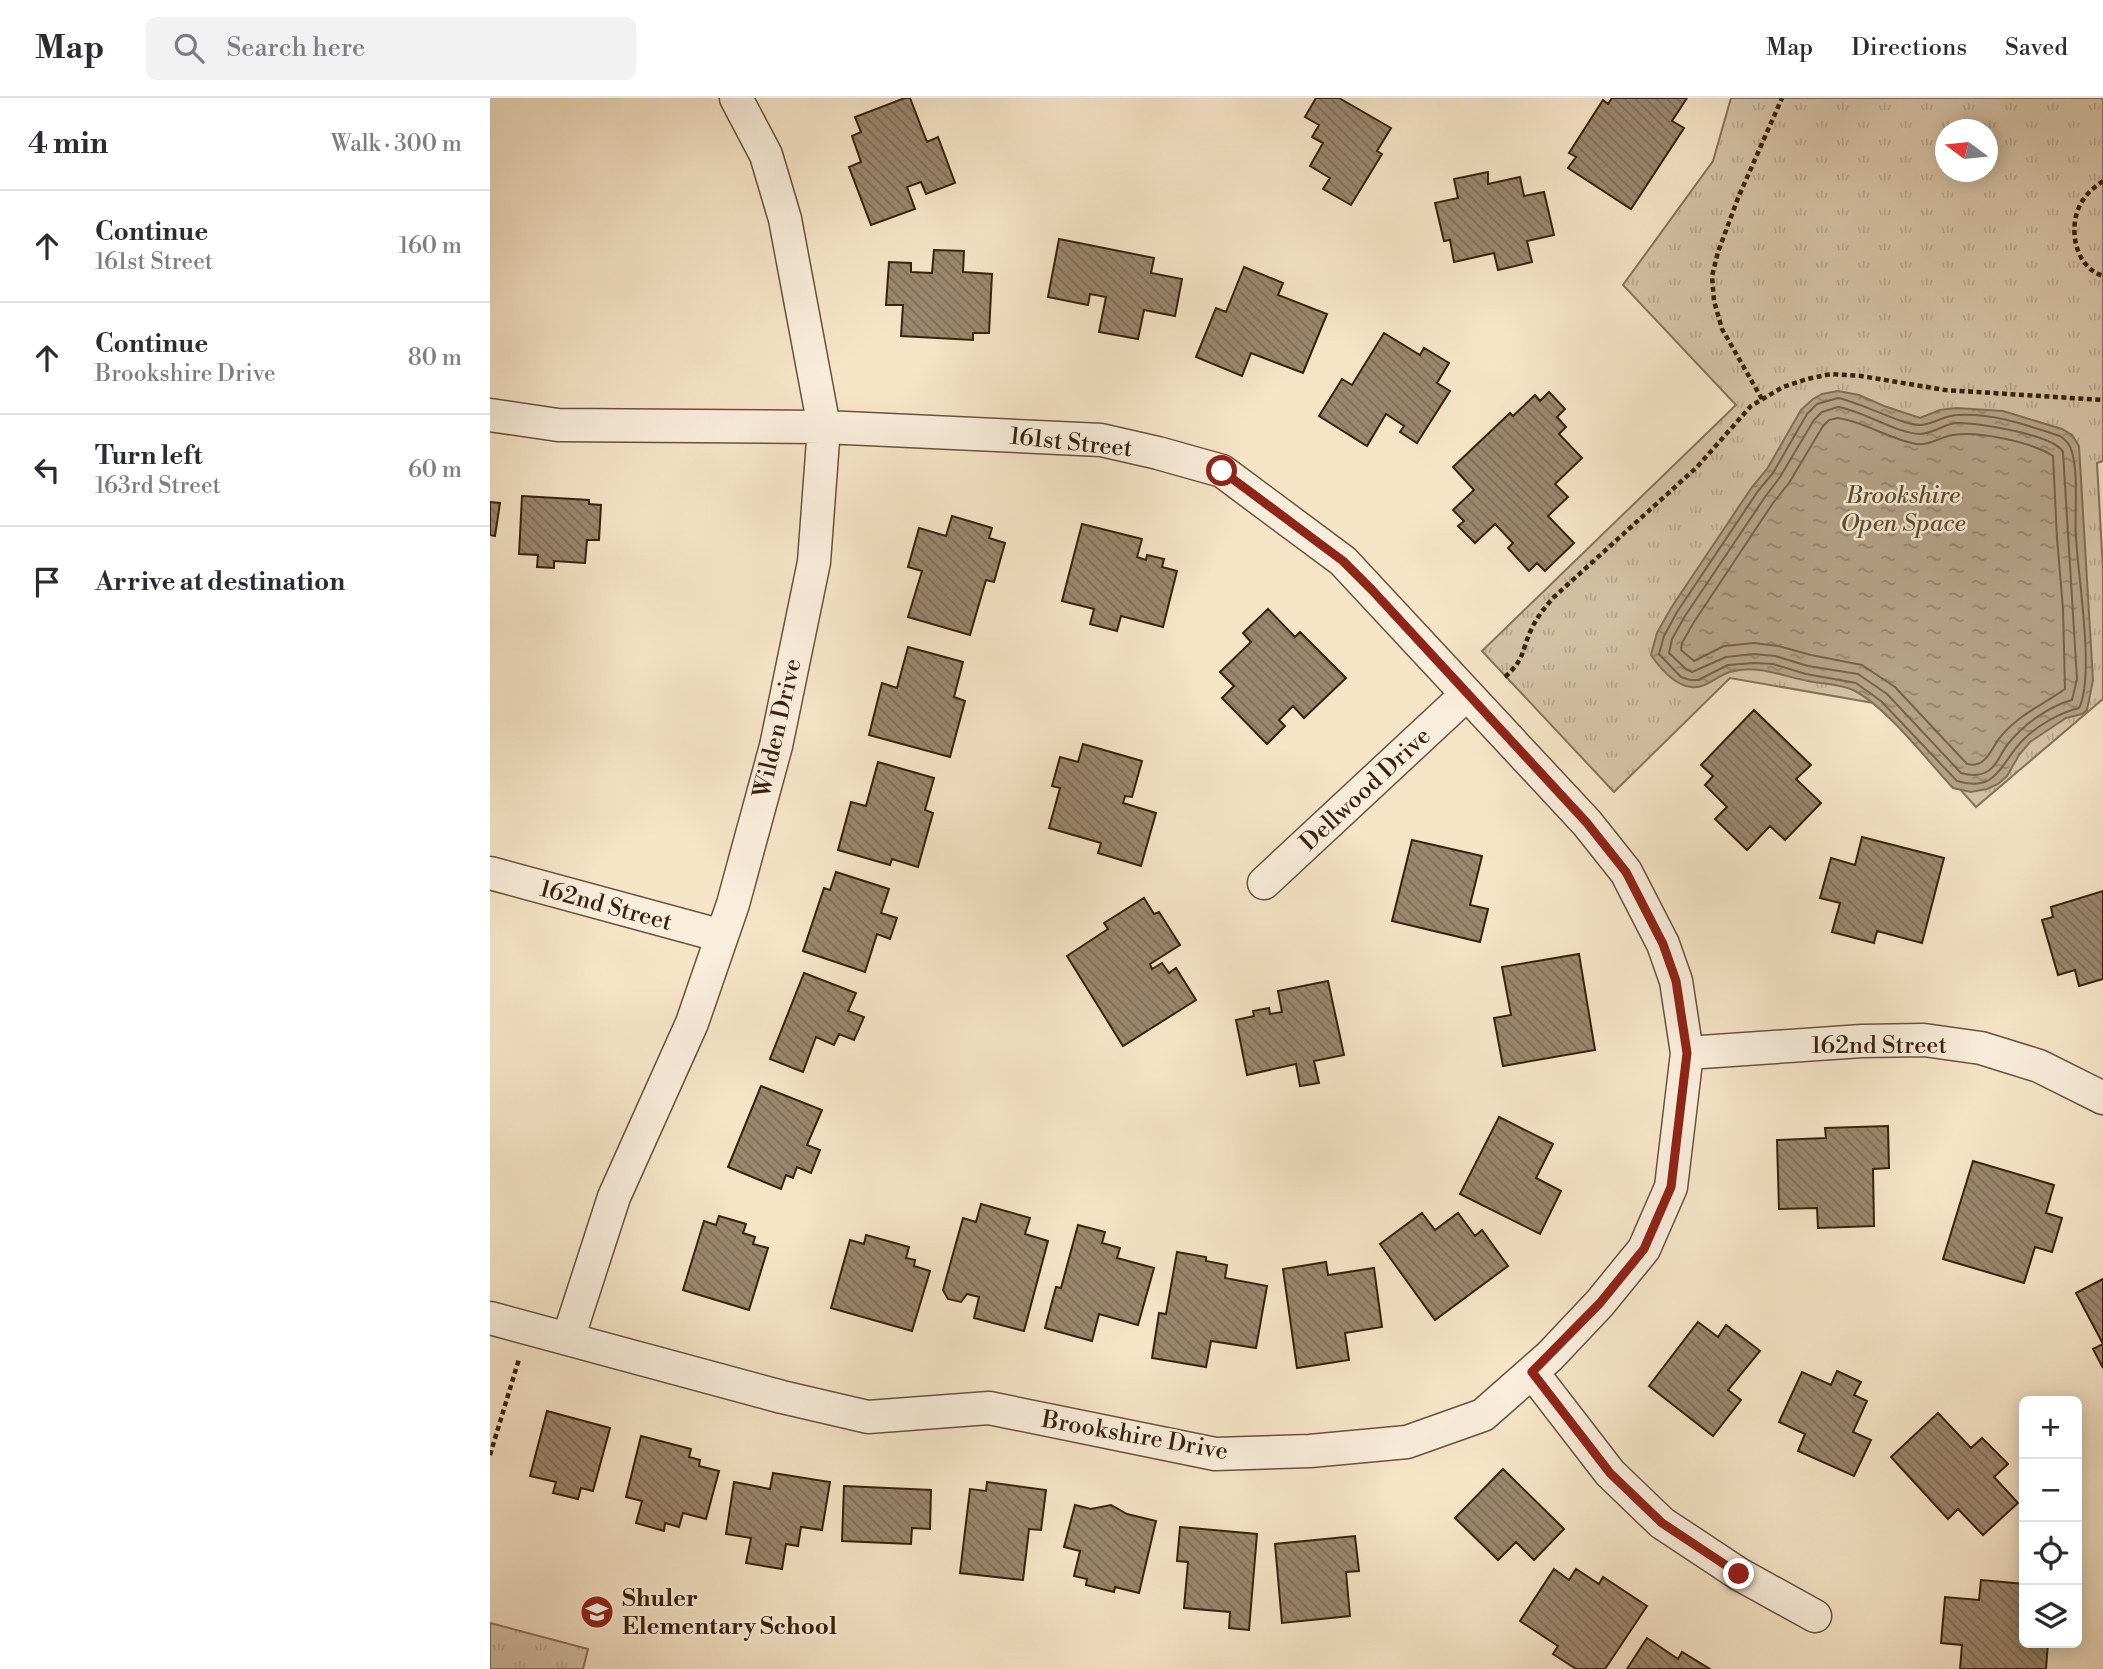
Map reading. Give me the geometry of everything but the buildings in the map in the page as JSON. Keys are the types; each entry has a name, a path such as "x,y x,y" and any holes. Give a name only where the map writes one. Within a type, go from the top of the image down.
{"street":[{"name":"Wilden Drive","path":"568,1339 614,1197 692,1023 733,904 776,746 811,575 824,427 785,219 766,155 736,98"},
{"name":"161st Street","path":"490,415 558,425 824,427 1101,440 1222,471 1343,561 1587,823 1626,872 1663,944 1676,981 1687,1053"},
{"name":"Dellwood Drive","path":"1264,883 1467,694"},
{"name":"162nd Street","path":"490,873 722,936"},
{"name":"162nd Street","path":"1687,1053 1862,1041 1924,1040 1981,1048 2039,1066 2103,1098"},
{"name":"Brookshire Drive","path":"490,1318 868,1418 989,1408 1216,1454 1310,1451 1407,1441 1483,1415 1532,1372 1600,1303 1644,1249 1671,1187 1687,1053"},
{"path":"1532,1372 1610,1473 1662,1523 1739,1574 1815,1616"}],"path":[{"path":"1762,399 1722,329 1714,302 1712,276 1738,198 1782,98"},
{"path":"2103,181 2092,189 2080,205 2073,227 2076,246 2083,263 2096,274 2103,276"},
{"path":"1505,677 1520,664 1531,631 1541,612 1554,597 1697,467 1717,447 1732,425 1762,399 1783,387 1831,374 1861,376 1945,390 2103,400"},
{"path":"490,1455 528,1329"}],"green space":[{"name":"Brookshire Open Space","path":"1731,98 2103,98 2103,461 2097,463 2103,570 2103,699 1976,807 1885,705 1730,678 1614,792 1482,651 1736,405 1623,285 1713,161"},
{"path":"490,1623 588,1649 583,1669 490,1669"}],"water":[{"path":"1838,391 1859,395 1920,418 1940,410 1956,408 2003,411 2062,429 2072,435 2079,446 2093,680 2087,710 2066,718 2030,742 2007,776 1987,789 1971,792 1953,788 1880,709 1850,689 1750,669 1730,672 1701,686 1685,686 1663,670 1651,655 1657,633 1671,608 1752,487 1767,469 1801,410 1822,394"}],"place":[{"name":"Shuler Elementary School","path":"597,1612"}],"route":[{"path":"1222,471 1343,561 1372,590 1587,823 1626,872 1663,944 1676,981 1687,1053 1671,1187 1644,1249 1600,1303 1532,1372 1610,1473 1662,1523 1739,1574"}]}
